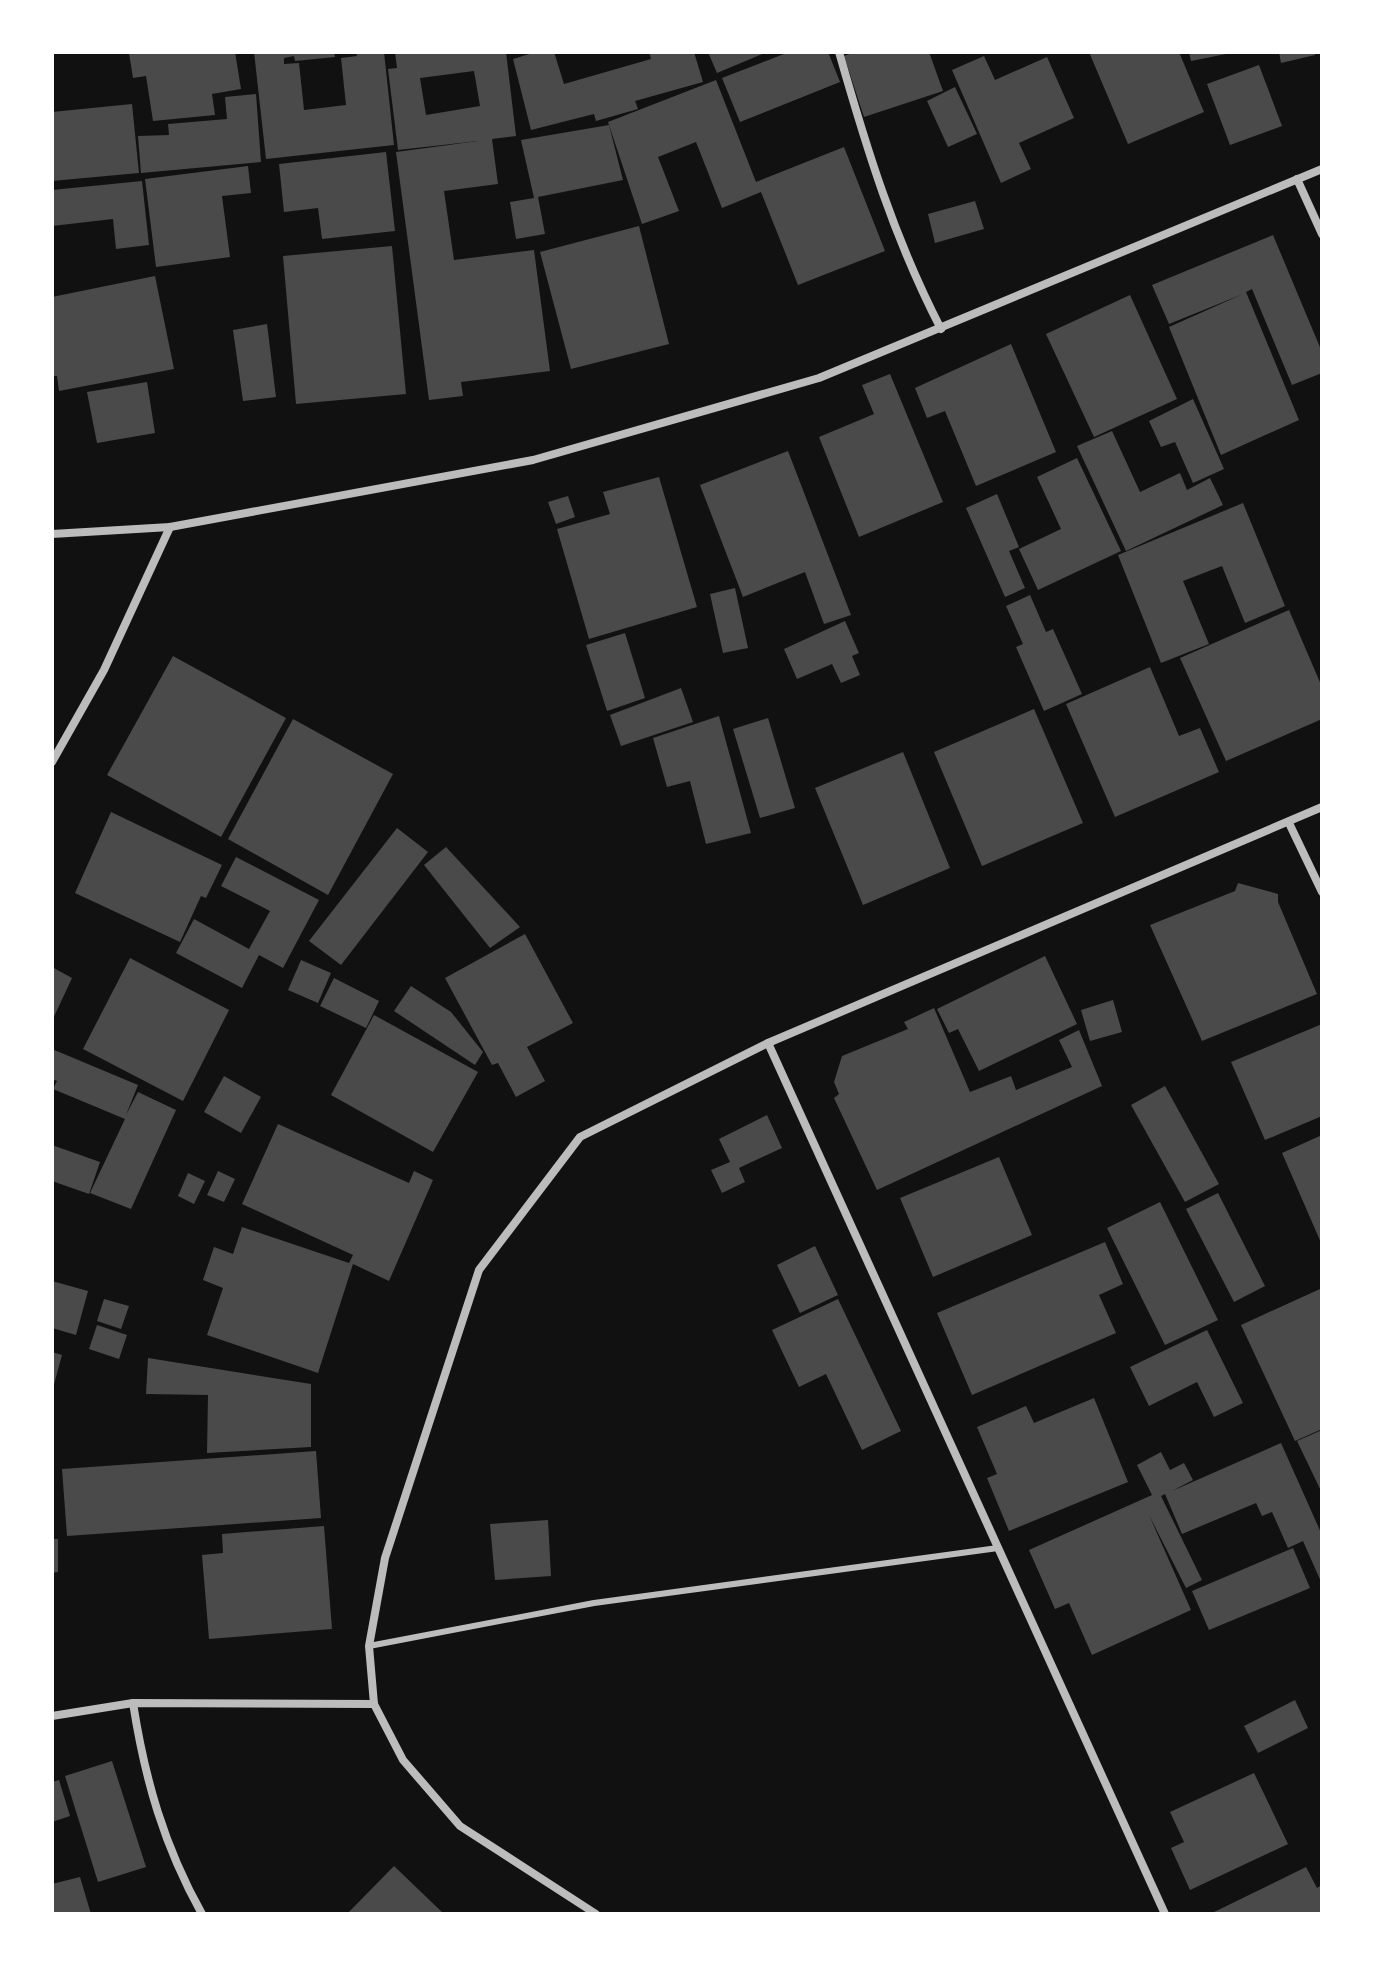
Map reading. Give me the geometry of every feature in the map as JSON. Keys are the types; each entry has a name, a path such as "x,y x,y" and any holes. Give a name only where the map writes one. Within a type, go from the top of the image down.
{"street":[{"path":"839,52 880,192 910,268 941,329"},
{"path":"52,534 170,527 533,460 819,378 1322,169"},
{"path":"1297,179 1322,234"},
{"path":"52,762 104,670 170,527"},
{"path":"596,1914 460,1826 403,1760 374,1704 369,1646 385,1558 479,1270 580,1137 768,1043 1322,807"},
{"path":"1289,823 1322,892"},
{"path":"768,1043 1165,1914"},
{"path":"52,1716 133,1703 374,1704"},
{"path":"133,1703 143,1770 158,1823 202,1914"}],"lane":[{"path":"369,1646 594,1603 998,1548"}],"building":[{"path":"235,52 241,89 212,94 215,115 153,121 146,76 133,78 129,53"},
{"path":"254,52 334,52 335,57 295,61 294,56 284,58 284,64 299,63 304,110 346,105 341,58 357,56 356,52 384,52 394,145 266,159"},
{"path":"395,52 506,52 516,136 492,139 498,184 444,191 454,260 534,250 550,371 461,382 463,396 429,400 396,152 478,141 398,150 388,69 397,68","holes":["474,71 480,106 426,115 420,78"]},
{"path":"536,52 554,52 564,84 651,59 649,52 694,52 703,82 635,101 638,109 596,121 594,114 531,130 513,59"},
{"path":"708,52 767,52 717,73"},
{"path":"789,52 828,52 840,82 740,122 722,78"},
{"path":"855,52 929,52 943,91 864,117 844,56"},
{"path":"1089,52 1179,52 1204,112 1128,144"},
{"path":"1189,52 1231,52 1231,53 1191,61"},
{"path":"1279,52 1314,52 1315,55 1281,63"},
{"path":"984,56 995,80 1047,57 1074,118 1019,143 1031,169 1001,183 952,70"},
{"path":"1259,65 1282,126 1230,145 1207,84"},
{"path":"716,80 756,182 844,147 885,251 798,285 761,192 722,208 696,142 658,157 679,211 642,224 608,122"},
{"path":"955,87 977,134 948,147 927,101"},
{"path":"256,94 261,162 141,173 138,136 169,135 168,124 227,119 225,97"},
{"path":"132,104 139,173 52,181 52,112"},
{"path":"609,125 623,180 538,197 545,234 516,239 510,202 534,198 521,140"},
{"path":"386,152 395,231 322,239 318,208 284,212 279,164"},
{"path":"248,166 251,193 222,196 230,257 156,267 145,179"},
{"path":"142,181 149,245 116,249 113,219 52,226 52,190"},
{"path":"975,201 984,229 935,243 928,214"},
{"path":"639,226 669,344 571,369 540,252"},
{"path":"1273,235 1322,352 1322,373 1292,385 1252,289 1246,292 1299,420 1221,455 1169,327 1243,294 1169,324 1152,285"},
{"path":"392,246 406,394 296,404 283,256"},
{"path":"155,276 174,369 59,391 57,376 52,376 52,297"},
{"path":"1130,295 1177,399 1094,437 1046,334"},
{"path":"267,324 276,397 243,401 233,330"},
{"path":"1011,344 1056,452 976,486 945,411 927,418 915,388"},
{"path":"890,374 943,502 859,537 819,437 874,414 862,385"},
{"path":"147,382 155,433 97,443 87,392"},
{"path":"1193,399 1224,469 1193,483 1175,442 1161,447 1149,421"},
{"path":"1112,431 1140,492 1180,473 1187,490 1210,478 1223,505 1126,551 1077,446"},
{"path":"788,451 851,615 824,624 805,572 743,597 700,485"},
{"path":"1077,458 1121,551 1038,590 1019,549 1061,529 1037,477"},
{"path":"659,477 697,607 589,639 557,529 610,514 603,492"},
{"path":"997,494 1019,547 1009,551 1025,588 1005,597 966,508"},
{"path":"568,496 575,517 556,524 548,502"},
{"path":"1243,503 1285,606 1245,623 1222,566 1183,581 1209,644 1161,663 1118,555"},
{"path":"735,588 748,648 723,653 710,594"},
{"path":"1030,595 1046,632 1053,629 1082,694 1044,711 1016,647 1023,644 1006,606"},
{"path":"1289,610 1322,687 1322,719 1226,761 1180,658"},
{"path":"845,621 859,653 852,656 860,675 841,683 832,664 797,679 784,649"},
{"path":"625,633 645,698 607,711 586,645"},
{"path":"173,656 286,718 221,837 107,775"},
{"path":"1150,667 1179,736 1200,728 1219,772 1115,817 1066,704"},
{"path":"681,688 693,722 621,746 610,715"},
{"path":"1034,709 1083,823 982,866 934,752"},
{"path":"719,716 751,833 706,844 690,781 667,787 653,738"},
{"path":"768,718 795,808 760,818 733,729"},
{"path":"293,719 393,774 328,895 228,839"},
{"path":"903,752 950,868 863,905 815,788"},
{"path":"111,812 222,865 206,898 201,896 180,942 75,893"},
{"path":"397,828 428,852 341,965 309,941"},
{"path":"446,847 520,927 490,948 424,865"},
{"path":"236,857 319,900 283,968 259,955 242,988 176,953 194,919 249,949 270,911 221,886"},
{"path":"1238,883 1278,894 1278,902 1317,994 1202,1041 1150,925 1235,891"},
{"path":"525,934 573,1023 527,1047 545,1081 516,1097 498,1063 492,1065 445,978"},
{"path":"1045,956 1077,1024 979,1071 958,1029 949,1033 937,1009"},
{"path":"130,958 229,1010 183,1101 83,1049"},
{"path":"301,960 331,973 318,1003 288,990"},
{"path":"52,967 72,978 52,1021"},
{"path":"334,978 379,1001 366,1028 320,1006"},
{"path":"411,986 451,1012 483,1052 475,1065 394,1011"},
{"path":"1113,1000 1122,1032 1090,1041 1081,1010"},
{"path":"934,1008 970,1092 1011,1076 1016,1090 1072,1067 1059,1040 1079,1030 1102,1086 877,1190 834,1098 839,1094 834,1082 842,1056 908,1029 904,1022"},
{"path":"374,1015 478,1072 433,1152 331,1095"},
{"path":"1322,1024 1322,1116 1265,1140 1231,1062"},
{"path":"52,1049 138,1085 126,1115 138,1092 176,1110 131,1209 90,1193 125,1119 53,1089 57,1081 52,1079"},
{"path":"224,1076 261,1097 241,1133 204,1112"},
{"path":"1165,1086 1219,1184 1185,1202 1131,1105"},
{"path":"767,1115 782,1148 739,1168 745,1182 722,1193 711,1170 730,1162 719,1139"},
{"path":"278,1124 409,1183 414,1171 433,1180 389,1281 353,1264 318,1373 207,1335 223,1288 203,1280 214,1247 233,1254 242,1227 349,1263 353,1255 242,1204"},
{"path":"1322,1135 1322,1245 1282,1153"},
{"path":"52,1145 100,1162 89,1194 52,1181"},
{"path":"999,1157 1032,1235 933,1277 900,1198"},
{"path":"218,1171 235,1179 224,1202 207,1195"},
{"path":"188,1173 205,1181 194,1204 178,1196"},
{"path":"1218,1193 1265,1286 1234,1302 1186,1209"},
{"path":"1160,1202 1218,1320 1165,1345 1107,1228"},
{"path":"1105,1242 1123,1284 1099,1295 1116,1333 972,1395 937,1313"},
{"path":"815,1246 838,1295 800,1313 777,1265"},
{"path":"52,1281 88,1291 76,1335 52,1328"},
{"path":"1320,1289 1322,1429 1295,1441 1241,1325"},
{"path":"104,1299 129,1306 121,1329 97,1321"},
{"path":"838,1299 901,1431 862,1450 826,1374 799,1387 772,1330"},
{"path":"97,1325 127,1335 119,1359 89,1349"},
{"path":"1207,1330 1243,1403 1214,1417 1197,1382 1149,1406 1130,1367"},
{"path":"52,1352 62,1355 53,1388 52,1388"},
{"path":"148,1358 311,1384 311,1447 207,1453 208,1395 146,1394"},
{"path":"1094,1398 1128,1482 1009,1531 987,1478 997,1474 977,1427 1026,1406 1034,1423"},
{"path":"1322,1430 1322,1493 1297,1441"},
{"path":"1281,1443 1322,1535 1322,1584 1303,1541 1288,1548 1272,1512 1262,1516 1256,1503 1182,1534 1165,1494 1161,1496 1202,1580 1186,1588 1149,1515 1191,1610 1092,1655 1069,1603 1055,1609 1029,1550 1152,1495 1137,1465 1161,1452 1170,1470 1184,1463 1193,1480 1172,1491"},
{"path":"316,1451 321,1518 67,1536 62,1469"},
{"path":"548,1520 551,1576 495,1580 490,1524"},
{"path":"324,1526 332,1629 209,1639 202,1555 223,1553 222,1534"},
{"path":"52,1539 58,1539 58,1572 52,1573"},
{"path":"1293,1548 1310,1588 1209,1630 1192,1591"},
{"path":"1295,1700 1308,1728 1258,1753 1244,1726"},
{"path":"112,1761 146,1867 98,1882 65,1776"},
{"path":"1254,1773 1288,1844 1190,1890 1171,1848 1184,1842 1170,1812"},
{"path":"59,1780 70,1816 52,1822 52,1782"},
{"path":"394,1866 444,1914 347,1914"},
{"path":"1306,1867 1317,1888 1322,1885 1322,1914 1210,1914"},
{"path":"80,1877 91,1914 52,1914 52,1884"}]}
